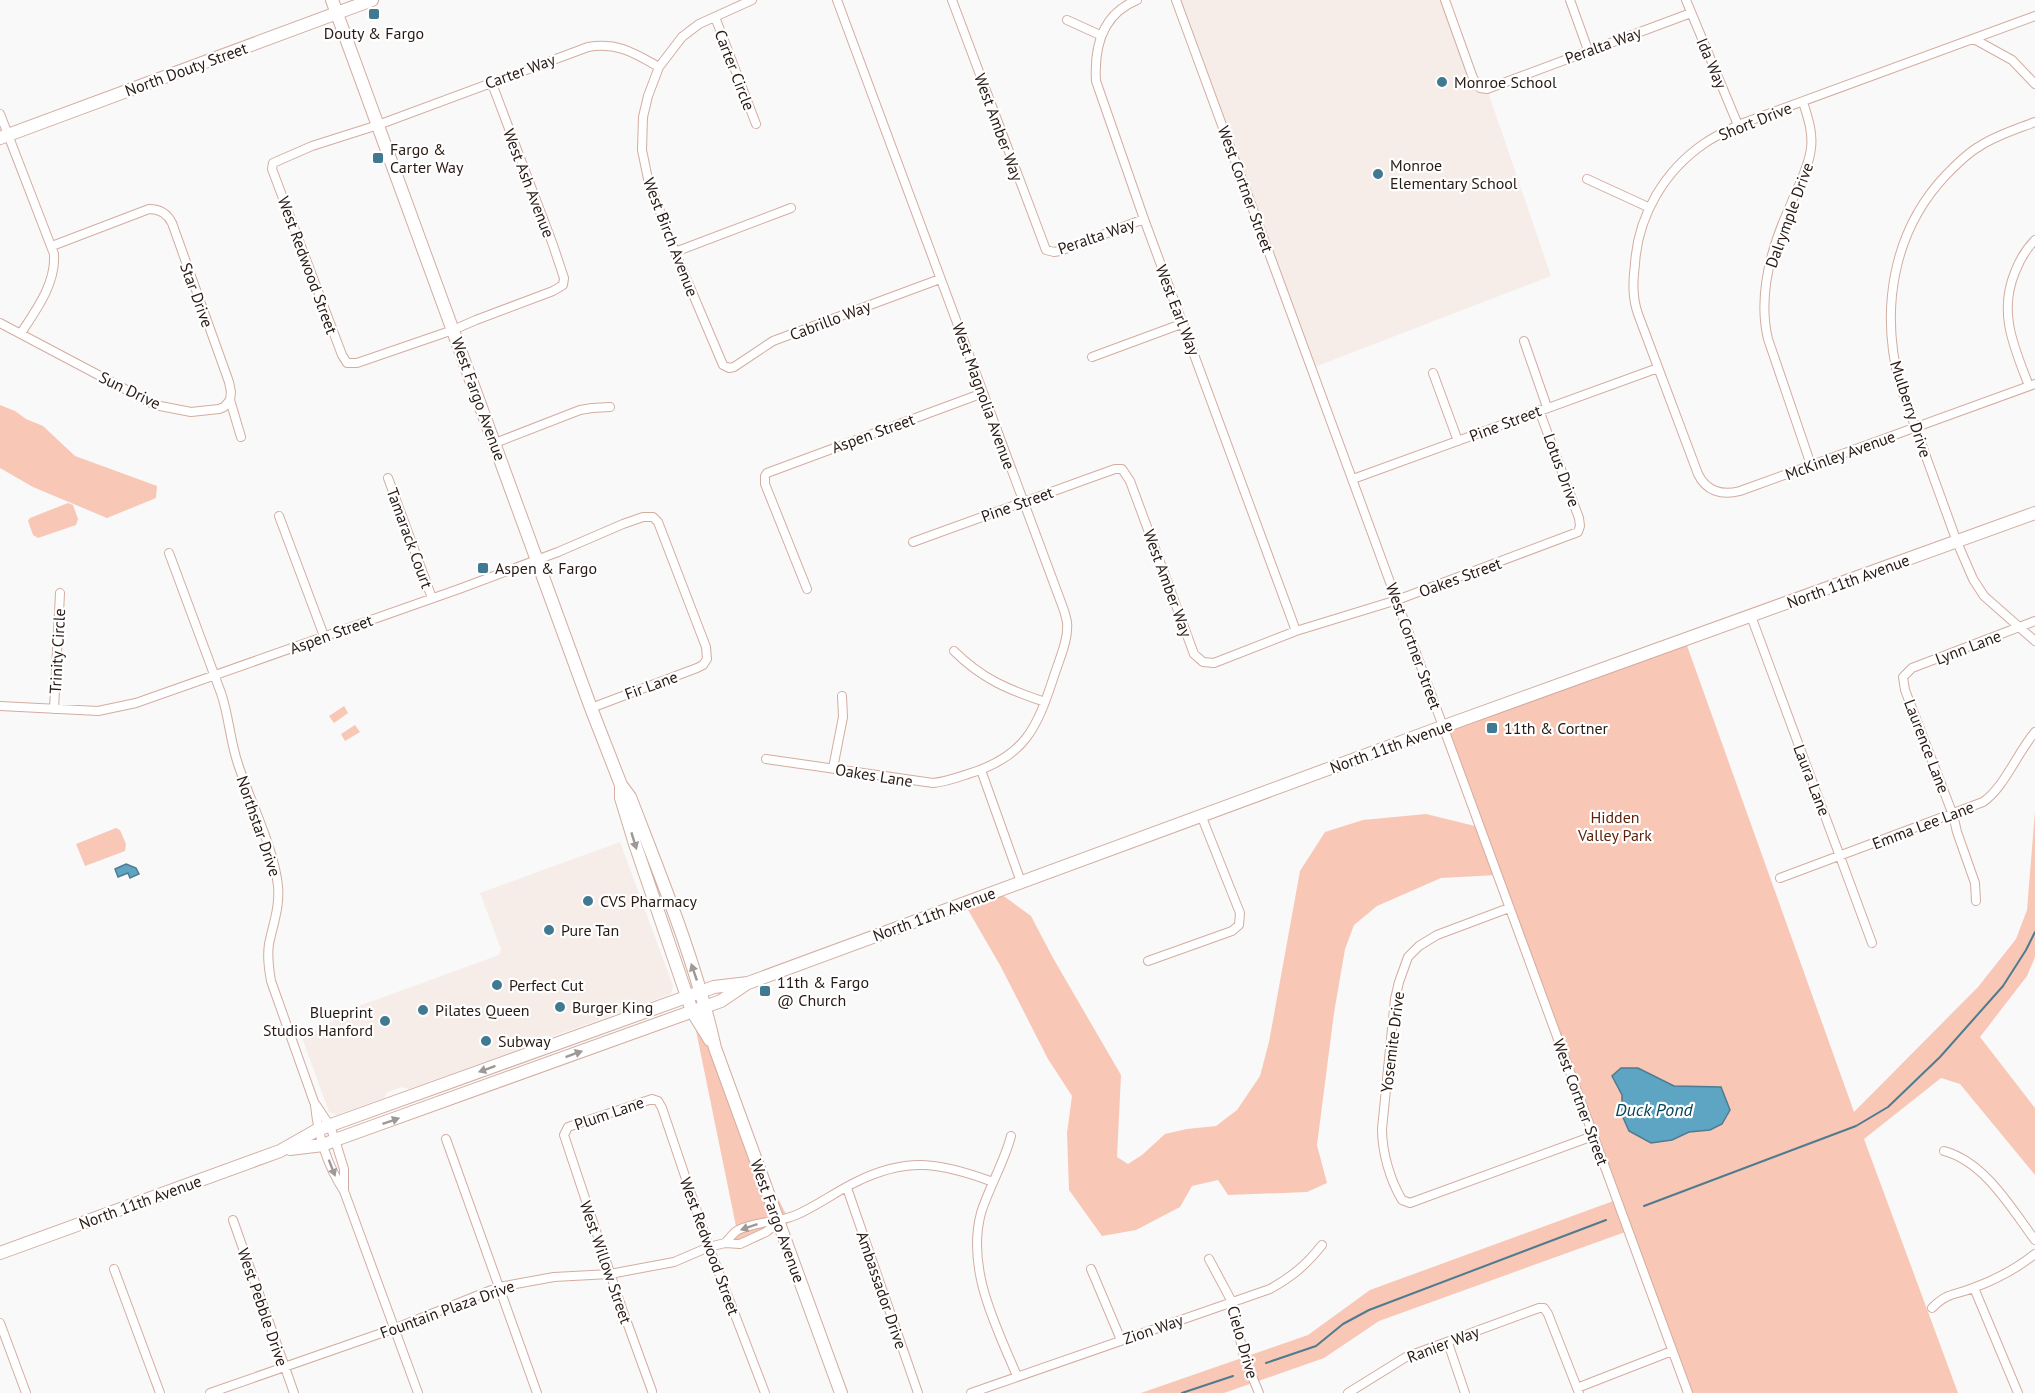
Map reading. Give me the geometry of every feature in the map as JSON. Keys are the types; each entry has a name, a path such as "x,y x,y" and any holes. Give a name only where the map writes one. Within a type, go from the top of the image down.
{"main road":[{"name":"West Fargo Avenue","path":"332,0 591,708 621,785 630,797 646,839 706,1006 715,1048 841,1393"},
{"name":"North Douty Street","path":"3,136 372,0"},
{"name":"North 11th Avenue","path":"280,1151 323,1145 458,1098 721,1001 748,983 1202,815 2035,513"},
{"name":"West Fargo Avenue","path":"621,785 621,798 692,1011 715,1048"},
{"name":"North 11th Avenue","path":"0,1253 280,1151 317,1130 714,987 748,983"},
{"name":"North 11th Avenue","path":"458,1098 471,1087 529,1066 542,1049"}],"street":[{"path":"659,67 682,37 699,24 752,0"},
{"name":"West Magnolia Avenue","path":"837,0 1062,604 1067,623 1066,635 1040,716 1024,742 1008,755 981,770"},
{"name":"West Amber Way","path":"952,0 1041,242 1048,252"},
{"path":"1067,20 1100,35 1119,12 1137,0"},
{"name":"West Cortner Street","path":"1176,0 1688,1393"},
{"name":"Peralta Way","path":"1445,0 1473,78 1482,89 1490,89 1588,50 1691,13"},
{"path":"1570,0 1588,50"},
{"name":"Ida Way","path":"1686,0 1738,125"},
{"name":"Short Drive","path":"1711,490 1701,481 1698,474 1633,295 1635,252 1648,207 1677,167 1694,151 1707,141 1738,125 2035,16"},
{"name":"Carter Circle","path":"715,17 756,124"},
{"name":"West Earl Way","path":"1100,35 1095,62 1096,81 1144,219 1296,631"},
{"path":"1974,39 2012,60 2035,84"},
{"name":"Carter Way","path":"272,165 276,160 312,146 378,125 568,53 601,44 620,47 659,67"},
{"name":"West Birch Avenue","path":"659,67 643,117 642,150 648,179 675,252 725,367"},
{"name":"West Ash Avenue","path":"453,330 563,285 564,278 553,245 491,81"},
{"name":"Dalrymple Drive","path":"1803,102 1812,136 1811,150 1806,170 1786,214 1772,256 1765,289 1765,318 1768,339 1811,465"},
{"path":"0,114 3,136 52,246 54,260 51,281 21,333"},
{"name":"Mulberry Drive","path":"2035,122 1980,146 1954,167 1928,195 1902,249 1891,297 1890,319 1897,376 1957,542 1977,587 2035,641"},
{"name":"West Redwood Street","path":"272,165 342,355 347,363 357,363 453,330"},
{"path":"1587,179 1648,207"},
{"path":"675,252 791,208"},
{"name":"Star Drive","path":"52,246 149,209 159,210 170,219 229,382 230,400"},
{"name":"Peralta Way","path":"1048,252 1060,250 1144,219"},
{"path":"2032,385 2014,345 2008,323 2007,306 2009,290 2020,259 2035,240"},
{"name":"Cabrillo Way","path":"725,367 734,367 773,341 940,279"},
{"name":"Sun Drive","path":"0,323 155,405 191,412 219,409 230,400"},
{"path":"1092,357 1184,323"},
{"name":"Lotus Drive","path":"1524,341 1543,409 1579,518 1580,531"},
{"name":"Pine Street","path":"1353,479 1658,368"},
{"path":"1433,372 1458,441"},
{"name":"McKinley Avenue","path":"1711,490 1731,494 2032,385"},
{"name":"Aspen Street","path":"807,589 765,484 765,476 772,470 983,393"},
{"path":"230,400 241,437"},
{"path":"495,443 580,410 610,407"},
{"name":"Pine Street","path":"913,542 1115,469 1122,469"},
{"name":"West Amber Way","path":"1122,469 1130,481 1194,654 1203,662"},
{"name":"Tamarack Court","path":"388,478 432,598"},
{"path":"279,516 324,636"},
{"name":"Aspen Street","path":"0,706 98,711 153,698 432,598 644,517 653,517 658,522 706,647 707,659"},
{"name":"Oakes Street","path":"1203,662 1214,663 1296,631 1397,600 1580,531"},
{"name":"Northstar Drive","path":"169,554 215,676 226,710 235,754 278,882 279,904 269,946 268,963 271,981 314,1102 317,1130 335,1177 344,1191 418,1393"},
{"name":"Trinity Circle","path":"54,708 60,593"},
{"name":"Laura Lane","path":"1751,616 1872,943"},
{"name":"Lynn Lane","path":"1903,677 1912,668 2035,621"},
{"path":"954,651 1000,685 1045,702"},
{"name":"Fir Lane","path":"591,708 697,668 707,659"},
{"name":"Laurence Lane","path":"1903,677 1905,690 1953,815 1973,876 1976,901"},
{"path":"833,768 843,717 842,696"},
{"name":"Emma Lee Lane","path":"1780,878 1953,815 1990,798 2035,732"},
{"name":"Oakes Lane","path":"766,759 933,783 981,770"},
{"path":"981,770 1021,882"},
{"path":"1148,961 1232,931 1239,924 1239,913 1202,815"},
{"name":"Yosemite Drive","path":"1509,908 1437,935 1419,946 1406,961 1395,999 1382,1142 1395,1184 1404,1202 1410,1203 1593,1136"},
{"name":"West Redwood Street","path":"656,1099 662,1108 709,1247 765,1393"},
{"name":"Plum Lane","path":"564,1131 568,1127 596,1116 644,1100 656,1099"},
{"name":"Northstar Drive","path":"314,1102 330,1126 336,1140 344,1169 344,1191"},
{"name":"West Willow Street","path":"564,1131 567,1148 652,1391"},
{"path":"1011,1136 982,1210 977,1231 977,1261 984,1290 1017,1376"},
{"path":"446,1139 537,1393"},
{"path":"1944,1151 1964,1158 1982,1174 2035,1240"},
{"name":"Fountain Plaza Drive","path":"210,1393 396,1328 500,1287 554,1277 610,1274 674,1262 709,1247 725,1243 737,1231 761,1222 779,1222 798,1214 884,1170 904,1165 947,1166 993,1182"},
{"name":"Ambassador Drive","path":"847,1188 918,1393"},
{"name":"West Pebble Drive","path":"233,1220 294,1393"},
{"name":"Zion Way","path":"971,1393 1270,1289 1291,1277 1322,1245"},
{"path":"1932,1308 1944,1296 1974,1288 2004,1275 2035,1254"},
{"name":"Cielo Drive","path":"1209,1259 1232,1302 1244,1357 1259,1393"},
{"path":"114,1269 160,1393"},
{"path":"1091,1269 1120,1340"},
{"path":"1974,1288 2018,1393"},
{"name":"Ranier Way","path":"1351,1393 1406,1357 1536,1308 1544,1308 1548,1314 1578,1390"},
{"path":"0,1323 26,1393"},
{"path":"1448,1343 1466,1393"},
{"path":"1578,1390 1672,1351"}],"shaded area":[{"name":"Monroe Elementary School","path":"1176,0 1445,0 1473,78 1487,89 1551,276 1312,368"},
{"path":"620,842 673,986 671,994 551,1037 546,1035 527,1042 524,1048 409,1089 402,1087 387,1092 384,1098 336,1115 329,1112 300,1032 304,1035 323,1028 348,1010 499,955 501,949 480,893"}],"green space":[{"path":"0,405 43,426 75,456 157,486 156,498 107,518 33,487 0,468"},
{"path":"68,503 73,505 78,519 76,525 38,538 33,535 28,521 30,518"},
{"name":"Hidden Valley Park","path":"1685,640 1854,1112 1978,987 2016,939 2027,910 2035,811 2035,957 2027,976 1980,1037 2035,1108 2035,1175 1960,1084 1941,1078 1864,1139 1958,1393 1688,1393 1628,1231 1379,1321 1324,1358 1224,1393 1141,1393 1308,1335 1370,1290 1616,1200 1497,875 1441,878 1377,906 1354,925 1345,949 1334,1013 1317,1145 1327,1183 1307,1192 1228,1195 1218,1180 1192,1186 1180,1207 1136,1230 1102,1236 1069,1190 1067,1133 1072,1096 1048,1059 1001,967 964,903 997,891 1031,916 1121,1075 1117,1157 1128,1164 1142,1155 1165,1134 1216,1126 1237,1110 1260,1076 1269,1042 1300,871 1325,832 1363,820 1426,814 1479,827 1443,727"},
{"path":"344,706 348,713 334,723 329,716"},
{"path":"355,725 360,732 345,741 341,734"},
{"path":"116,828 120,830 126,844 125,851 85,866 76,844"},
{"path":"701,993 761,1165 788,1218 798,1214 791,1222 740,1244 725,1243 737,1231 688,997"}],"water":[{"path":"126,864 136,868 139,874 130,878 128,873 118,877 115,869"},
{"name":"Duck Pond","path":"1621,1068 1638,1068 1674,1086 1721,1087 1730,1110 1722,1124 1710,1130 1689,1132 1672,1140 1651,1143 1629,1131 1622,1115 1622,1095 1612,1076"}],"waterway":[{"path":"1644,1206 1856,1126 1888,1107 1940,1057 2003,986 2035,932"},
{"path":"1266,1363 1316,1346 1343,1324 1369,1310 1606,1220"},
{"path":"1182,1393 1233,1376"}],"place":[{"name":"Douty & Fargo","path":"374,14"},
{"name":"Monroe School","path":"1442,82"},
{"name":"Fargo & Carter Way","path":"378,158"},
{"name":"Monroe Elementary School","path":"1378,174"},
{"name":"Aspen & Fargo","path":"483,568"},
{"name":"11th & Cortner","path":"1492,728"},
{"name":"CVS Pharmacy","path":"588,901"},
{"name":"Pure Tan","path":"549,930"},
{"name":"Perfect Cut","path":"497,985"},
{"name":"11th & Fargo @ Church","path":"765,991"},
{"name":"Burger King","path":"560,1007"},
{"name":"Pilates Queen","path":"423,1010"},
{"name":"Blueprint Studios Hanford","path":"385,1021"},
{"name":"Subway","path":"486,1041"}]}
